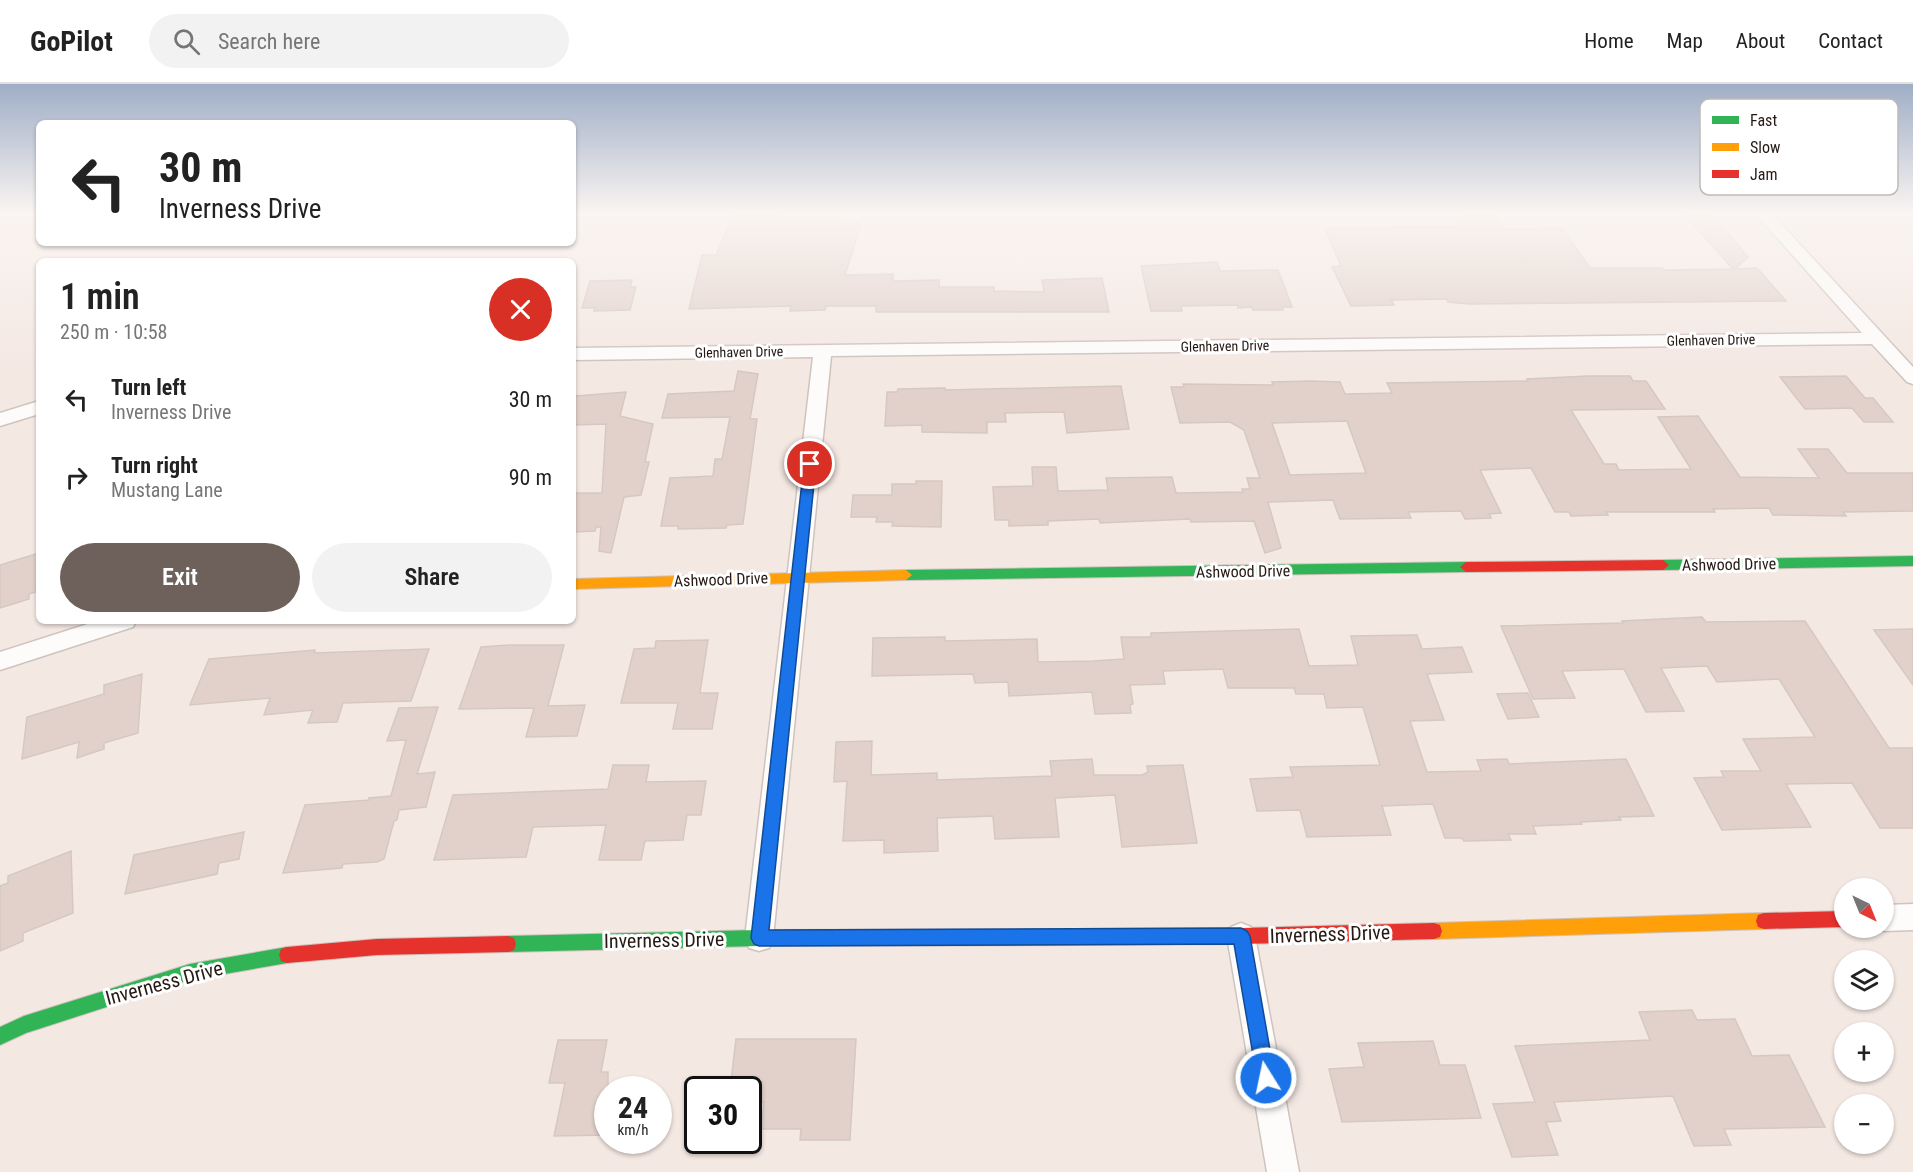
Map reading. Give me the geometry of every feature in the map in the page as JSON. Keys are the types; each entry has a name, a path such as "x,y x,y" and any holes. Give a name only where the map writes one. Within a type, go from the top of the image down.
{"street":[{"path":"1809,264 1913,378"},
{"name":"Glenhaven Drive","path":"576,354 1878,338"},
{"path":"759,938 823,351"},
{"path":"0,420 36,408"},
{"name":"Ashwood Drive","path":"576,584 797,577 1913,561"},
{"path":"0,661 116,624"},
{"path":"1894,918 1913,917"},
{"name":"Inverness Drive","path":"0,1036 24,1025 190,972 282,956 376,947 759,938 1241,936 1834,919"},
{"path":"1241,936 1283,1172"}],"building":[{"path":"700,264 849,264 845,275 893,274 893,281 939,280 939,287 994,287 994,291 1044,292 1042,280 1102,278 1109,312 876,312 876,306 826,306 825,310 790,311 791,306 689,309"},
{"path":"1218,264 1220,271 1278,270 1292,307 1282,307 1283,310 1253,310 1252,307 1238,308 1238,305 1181,306 1182,311 1151,311 1141,266"},
{"path":"1340,264 1587,264 1590,268 1662,268 1664,270 1733,269 1728,264 1741,264 1735,269 1757,268 1786,301 1469,304 1448,302 1447,299 1391,300 1394,305 1351,306 1332,267 1341,266"},
{"path":"632,280 630,287 636,287 630,310 594,311 595,308 582,308 590,281"},
{"path":"738,371 758,374 750,419 757,419 743,524 727,525 726,528 678,529 678,526 661,526 670,478 713,476 715,459 722,459 730,417 662,418 668,394 734,391"},
{"path":"1630,376 1633,381 1646,381 1665,409 1571,410 1604,464 1616,464 1619,470 1691,469 1658,417 1698,416 1740,477 1819,478 1798,449 1828,449 1847,473 1913,473 1913,511 1843,512 1846,516 1773,515 1769,508 1713,509 1715,512 1606,512 1608,515 1571,516 1569,512 1555,512 1531,468 1480,470 1501,513 1489,514 1491,518 1465,519 1461,511 1408,512 1411,518 1340,519 1333,500 1268,502 1281,548 1265,553 1254,521 1191,522 1190,519 1100,523 1099,519 1048,521 1048,525 1009,526 1009,520 995,520 993,487 1033,486 1032,467 1056,467 1058,491 1108,490 1106,478 1172,477 1176,493 1243,492 1242,489 1250,489 1247,478 1260,478 1244,430 1230,422 1180,423 1171,387 1184,387 1183,384 1273,385 1272,382 1312,381 1340,382 1345,394 1392,393 1387,383 1528,381 1527,379","holes":["1347,421 1366,473 1290,475 1272,423"]},
{"path":"1846,376 1865,398 1873,398 1893,422 1864,422 1852,408 1805,409 1780,377"},
{"path":"1121,386 1129,429 1067,433 1064,412 1005,413 1006,422 987,422 987,433 922,432 922,425 885,426 887,392 897,392 898,389"},
{"path":"626,392 620,416 653,424 645,462 649,462 641,495 624,497 611,553 599,551 601,527 596,527 595,531 576,532 576,493 602,493 606,424 576,425 576,396"},
{"path":"916,481 942,481 941,527 892,526 893,522 876,522 877,517 851,517 853,495 892,495 892,484 916,484"},
{"path":"36,554 36,592 29,594 29,599 0,608 0,565"},
{"path":"1702,617 1706,622 1805,621 1889,748 1913,748 1913,828 1880,828 1852,783 1786,784 1811,827 1722,830 1694,778 1724,777 1721,771 1761,771 1743,739 1815,737 1779,679 1717,682 1707,666 1661,668 1684,711 1646,712 1624,669 1562,671 1575,698 1533,699 1501,626 1623,623 1622,621"},
{"path":"1299,629 1309,666 1358,665 1351,636 1417,635 1422,649 1462,647 1472,672 1427,674 1444,720 1410,721 1427,772 1481,771 1477,760 1507,759 1509,764 1626,759 1654,816 1619,817 1621,820 1581,822 1582,824 1533,826 1536,834 1508,834 1511,840 1464,841 1462,838 1445,838 1433,804 1382,806 1391,835 1307,837 1300,810 1257,811 1250,779 1293,777 1290,767 1380,765 1363,707 1327,708 1324,694 1296,694 1294,688 1228,688 1223,669 1163,671 1165,684 1130,685 1133,704 1130,705 1131,713 1095,714 1092,692 1009,696 1008,682 975,683 973,674 872,676 873,638 945,637 945,641 1037,639 1038,662 1093,661 1124,659 1121,637 1151,637 1151,633"},
{"path":"1913,629 1913,685 1874,630"},
{"path":"708,640 700,693 718,693 712,729 673,729 678,703 621,703 634,649 655,648 656,641"},
{"path":"564,645 548,706 585,705 577,736 526,737 534,708 459,709 481,647"},
{"path":"429,649 411,701 343,703 337,722 308,723 313,710 264,715 270,698 190,705 209,659 315,650 314,653"},
{"path":"142,674 138,733 104,743 104,749 77,758 79,742 22,759 27,717 104,694 104,685"},
{"path":"1528,693 1539,717 1508,719 1497,694"},
{"path":"438,707 417,774 435,772 426,807 399,810 384,859 377,862 343,864 342,868 283,873 305,805 391,796 406,740 387,741 399,708"},
{"path":"872,741 871,775 937,773 937,780 1052,776 1050,761 1092,759 1094,775 1142,775 1148,772 1147,766 1183,765 1197,843 1122,847 1115,795 1055,798 1059,837 995,839 993,816 937,818 938,851 884,853 884,840 843,841 847,781 834,782 836,742"},
{"path":"613,765 649,765 646,782 706,781 701,815 687,815 683,840 645,841 641,860 599,860 606,825 533,827 526,857 434,860 453,795 608,789"},
{"path":"244,832 239,859 219,863 217,874 125,894 134,855"},
{"path":"71,851 73,913 23,933 23,941 0,951 0,886 8,883 8,876"},
{"path":"1692,1010 1697,1020 1735,1019 1752,1056 1789,1055 1825,1127 1724,1129 1731,1145 1694,1146 1673,1096 1554,1102 1561,1121 1546,1122 1558,1155 1512,1157 1493,1104 1535,1102 1515,1046 1650,1040 1639,1012"},
{"path":"736,1039 856,1039 850,1140 800,1140 801,1129 762,1129 764,1102 762,1102 762,1076 732,1076"},
{"path":"558,1040 607,1040 601,1072 608,1072 608,1076 594,1076 594,1135 554,1136 565,1083 549,1083"},
{"path":"1433,1041 1440,1065 1465,1065 1481,1118 1342,1122 1329,1069 1364,1067 1358,1043"}],"traffic: fast":[{"path":"1663,565 1913,561"},
{"path":"906,575 1466,567"},
{"path":"508,944 759,938 1081,937"},
{"path":"0,1036 24,1025 190,972 287,955"}],"traffic: slow":[{"path":"576,584 906,575"},
{"path":"1434,931 1764,921"}],"traffic: jam":[{"path":"1466,567 1663,565"},
{"path":"1764,921 1834,919"},
{"path":"1081,937 1434,931"},
{"path":"287,955 377,947 508,944"}],"route":[{"path":"810,464 759,938 1241,936 1266,1078"}]}
